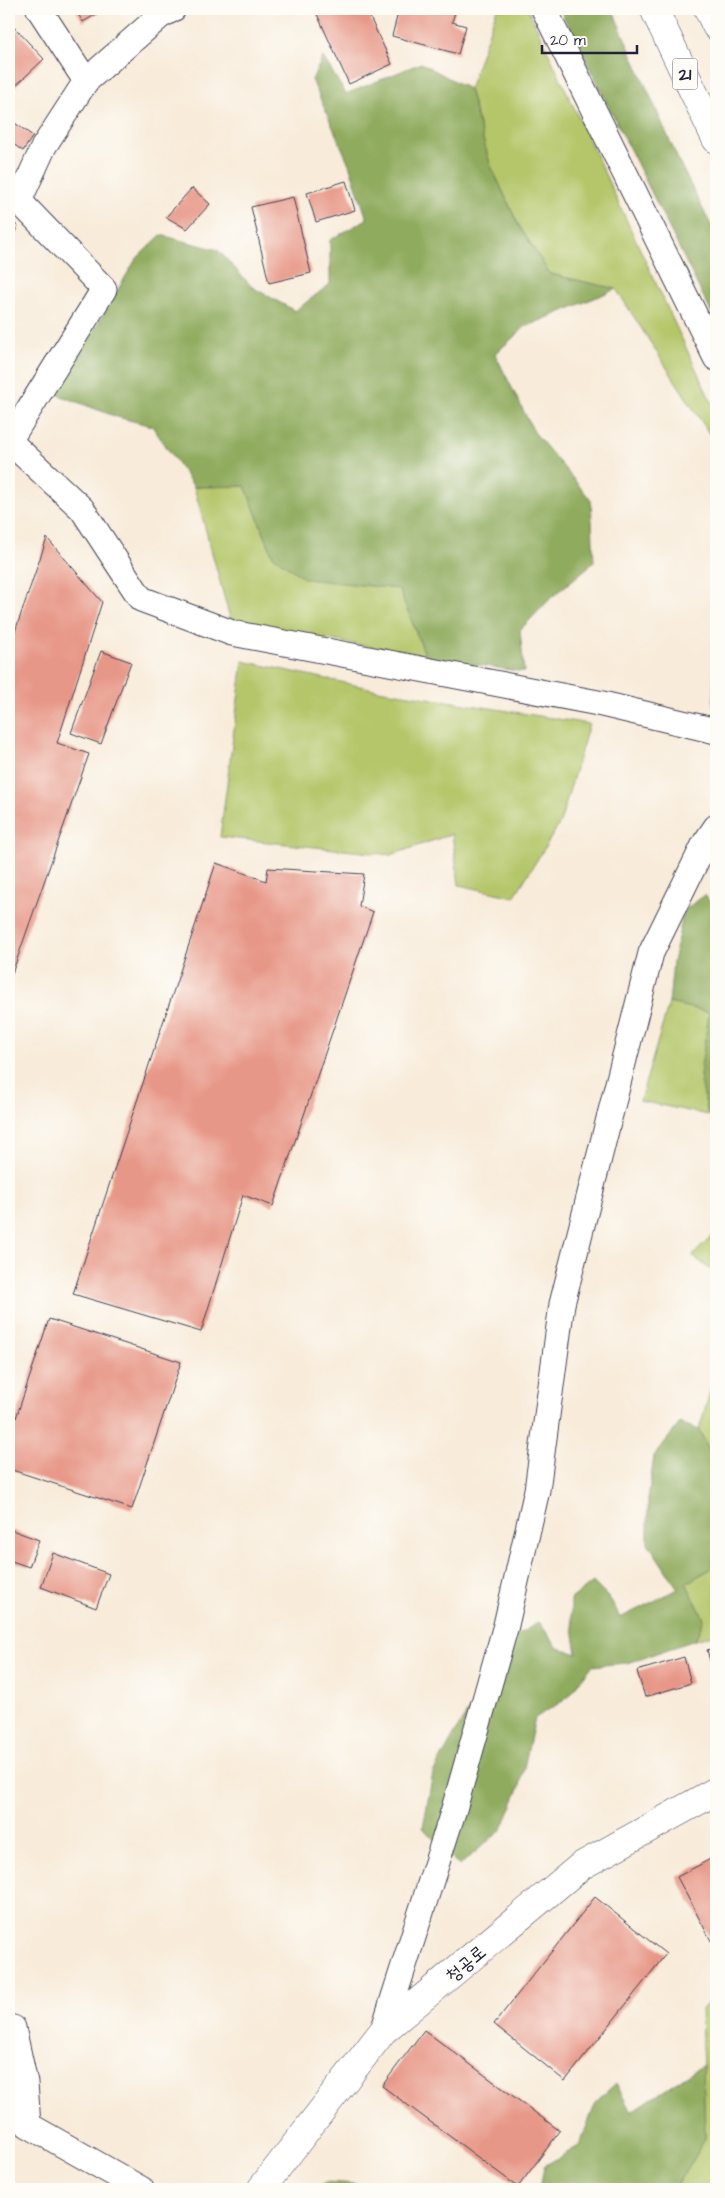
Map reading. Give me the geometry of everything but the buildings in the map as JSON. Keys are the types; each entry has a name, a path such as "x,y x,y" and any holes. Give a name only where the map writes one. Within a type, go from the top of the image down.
{"main road":[{"name":"21","path":"654,9 716,139"},
{"path":"708,9 716,26"},
{"name":"청공로","path":"261,2189 383,2032 581,1866 716,1791"}],"street":[{"path":"39,9 86,81"},
{"path":"173,9 160,16 86,81 44,146 19,202 104,289 9,441 82,509 141,599 232,633 598,703 716,731"},
{"path":"544,9 716,358"},
{"path":"383,2032 454,1809 506,1625 537,1490 562,1304 651,953 705,843 716,828"},
{"path":"9,2027 13,2028 25,2083 28,2125 142,2189"}],"green space":[{"path":"497,9 528,9 716,412 716,444 616,289 550,274 518,224 490,164 469,89"},
{"path":"560,9 612,9 680,164 716,235 716,322"},
{"path":"323,57 346,94 421,63 469,89 490,164 518,224 550,274 616,289 525,327 495,354 534,432 591,500 594,562 551,598 520,630 524,672 426,657 399,589 305,579 273,556 245,486 194,487 152,426 117,417 56,394 136,259 161,235 218,250 252,287 295,311 330,284 330,240 367,219 349,164 312,80"},
{"path":"245,486 273,556 305,578 399,589 426,657 231,622 194,487"},
{"path":"716,626 716,707 713,706"},
{"path":"243,661 378,690 589,724 560,823 514,897 459,885 452,834 391,855 220,837"},
{"path":"705,895 716,911 716,1117 708,1115 700,1075 709,1012 669,1003 673,962 684,910"},
{"path":"669,1003 709,1012 700,1075 708,1115 640,1101"},
{"path":"716,1232 716,1273 692,1256"},
{"path":"716,1371 716,1463 699,1430"},
{"path":"680,1423 699,1430 716,1463 716,1547 711,1569 686,1583 704,1619 695,1640 627,1663 592,1666 566,1699 535,1718 520,1786 502,1829 459,1866 423,1828 433,1773 459,1726 516,1636 539,1622 557,1647 577,1654 571,1616 571,1599 593,1582 611,1600 620,1618 678,1589 648,1543 648,1499 654,1456"},
{"path":"716,1547 716,1634 695,1640 704,1619 686,1583 711,1569"},
{"path":"716,1998 716,2189 674,2189 705,2139 701,2009"},
{"path":"703,2065 705,2139 674,2189 540,2189 544,2166 579,2146 596,2102 616,2083 631,2112"},
{"path":"325,2182 401,2187 402,2189 313,2189"}]}
